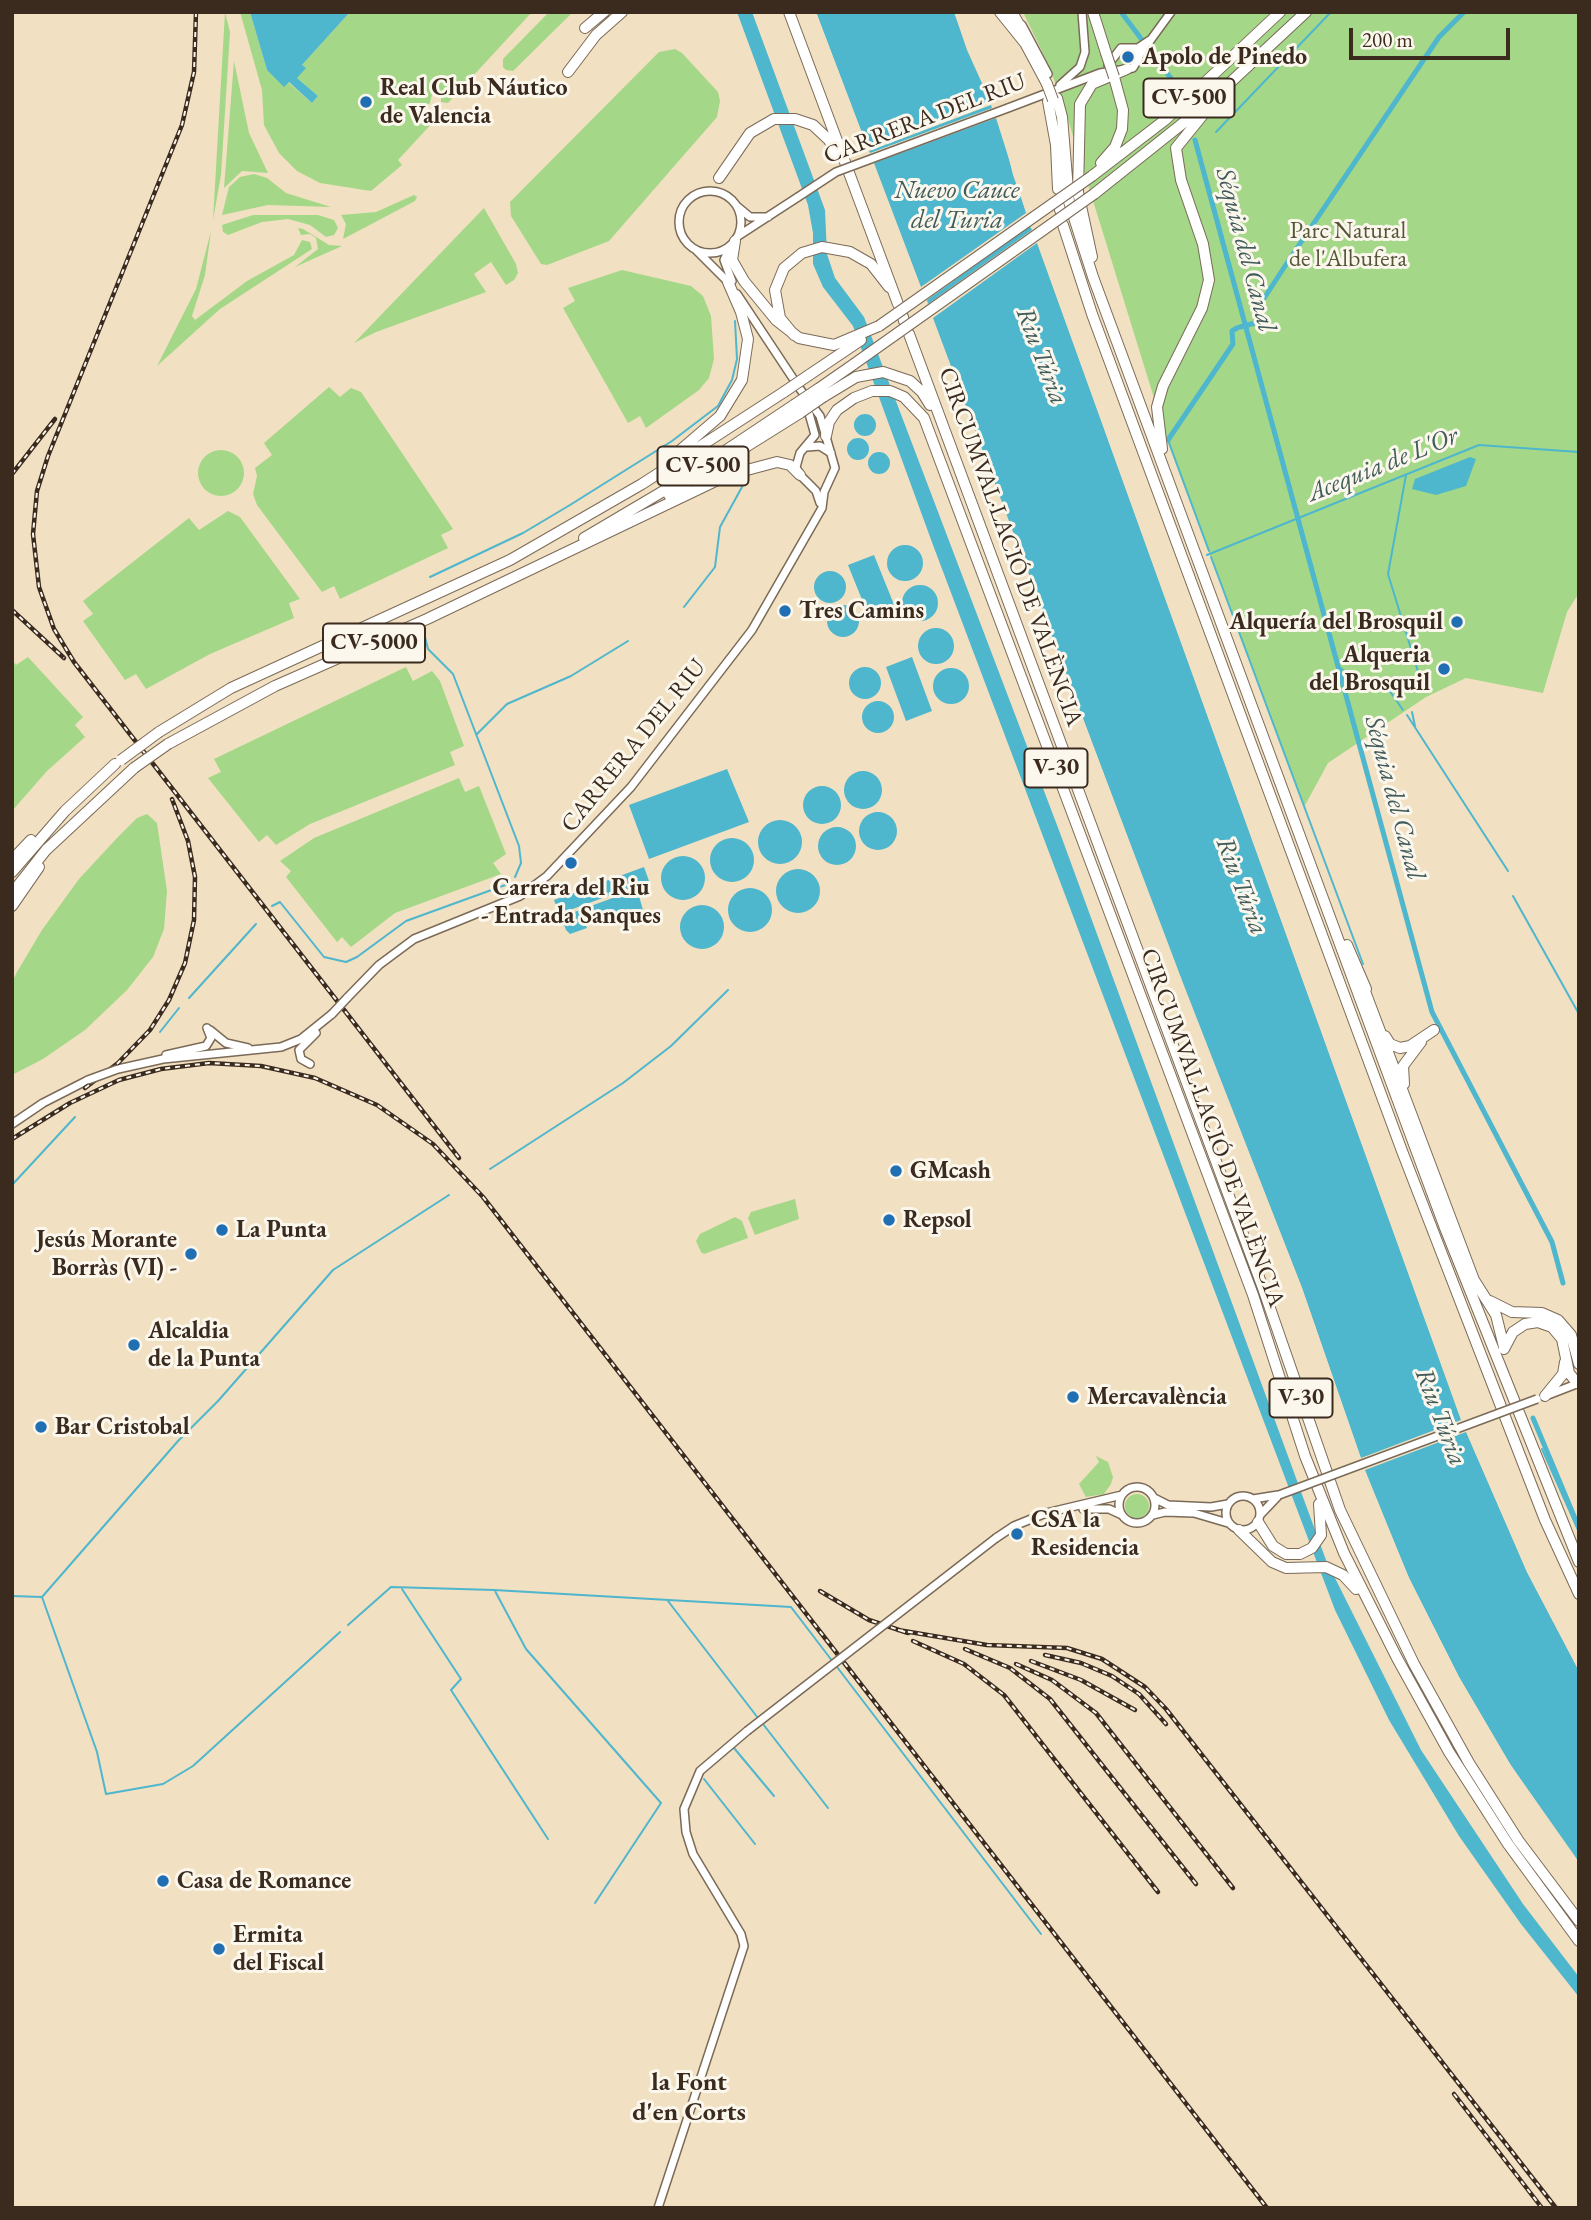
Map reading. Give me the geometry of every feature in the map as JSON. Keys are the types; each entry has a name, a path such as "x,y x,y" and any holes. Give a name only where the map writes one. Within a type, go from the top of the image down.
{"highway":[{"path":"585,27 604,12"},
{"path":"568,72 596,35 622,12"},
{"path":"789,12 897,302 871,264 855,254 833,248 807,250 784,268 775,290 780,318 794,335"},
{"path":"999,12 1050,90 1058,190"},
{"path":"1014,12 1050,90 1062,126 1063,206 1169,476 1445,1228 1579,1562"},
{"path":"1091,173 1115,147 1122,129 1123,110 1093,12"},
{"name":"CV-500","path":"498,566 601,508 784,392 847,345 880,326 1165,120 1280,12"},
{"name":"CV-500","path":"821,393 854,364 1094,194 1223,90 1306,12"},
{"path":"1098,292 1078,192 1078,113 1083,96 1092,84 1124,68"},
{"path":"1169,476 1158,427 1157,407 1163,386 1202,307 1209,280 1203,244 1181,180 1176,148 1223,90"},
{"path":"719,178 746,137 769,121 800,120 813,125 829,141 855,207 886,268"},
{"path":"1063,225 1092,314 1421,1196 1545,1520 1579,1594"},
{"path":"735,241 732,256 736,268 766,310 794,335 823,345 847,345"},
{"path":"601,508 694,441 734,399 742,380 748,339 741,312 728,282"},
{"name":"CIRCUMVAL·LACIÓ DE VALÈNCIA","path":"909,334 1263,1288 1326,1475 1367,1573 1469,1763 1518,1840 1579,1921"},
{"path":"562,551 676,491 821,393 866,374 894,374 914,384 929,403 967,505 976,519"},
{"name":"CIRCUMVAL·LACIÓ DE VALÈNCIA","path":"827,436 829,422 837,410 854,398 872,391 899,394 916,406 931,432 1252,1295 1305,1456 1352,1570 1397,1658 1481,1802 1579,1941"},
{"path":"562,551 579,548 696,488 747,468 780,462 790,465 803,479"},
{"name":"CV-5000","path":"12,893 93,804 168,744 238,704 427,619 562,551"},
{"name":"CV-5000","path":"12,872 65,811 118,762 159,732 231,688 498,566"},
{"path":"1257,719 1287,786 1474,1280 1496,1315 1511,1387"},
{"path":"12,860 62,808 118,762"},
{"path":"1095,840 1156,1033"},
{"path":"12,906 55,843"},
{"path":"1346,942 1391,1044 1400,1048 1410,1046 1434,1030 1407,1059 1402,1072 1421,1138"},
{"path":"1370,1024 1391,1086 1421,1196"},
{"path":"1484,1296 1499,1308 1542,1313 1558,1320 1571,1335 1579,1364"},
{"path":"1504,1347 1513,1332 1525,1324 1538,1322 1552,1327 1562,1339 1569,1373 1578,1381"},
{"path":"1541,1397 1563,1374 1566,1358"},
{"path":"1259,1518 1268,1541 1280,1551 1293,1554 1306,1552 1321,1535 1322,1514 1305,1467 1305,1456"},
{"path":"1239,1530 1272,1562 1286,1568 1326,1567 1343,1575 1356,1589 1386,1645 1397,1658"}],"street":[{"path":"1050,90 1080,67 1086,38 1082,12"},
{"path":"1117,58 1124,68 1136,66 1141,48 1171,12"},
{"name":"CARRERA DEL RIU","path":"1100,73 1117,58 1121,48 1141,48"},
{"name":"CARRERA DEL RIU","path":"735,241 836,172 1050,90 1124,68"},
{"path":"772,216 750,217 729,197 713,191 696,194 686,202 680,213 679,226 683,239 728,282 742,300 820,416 835,463 831,477 820,483 803,479"},
{"path":"737,206 741,218 735,241 724,262 742,300"},
{"path":"696,250 714,253 735,241"},
{"path":"800,389 815,426 814,439 796,462 803,479 818,494 819,513"},
{"path":"806,447 820,446 831,453"},
{"name":"CARRERA DEL RIU","path":"12,1124 43,1103 88,1080 118,1069 149,1061 281,1047 301,1039 323,1023 398,949 431,932 520,896 568,857 639,778 752,630 819,513 831,477"},
{"path":"310,1065 301,1059 299,1050 323,1023"},
{"path":"149,1061 169,1053 206,1046 211,1038 207,1028 219,1039 235,1047 281,1047"},
{"path":"658,2208 744,1944 693,1854 686,1832 684,1809 700,1771 747,1731 996,1538 1023,1522 1122,1495 1138,1487 1148,1491 1154,1498 1175,1506 1211,1507 1227,1504 1240,1496 1252,1499 1279,1495 1578,1381"},
{"path":"1122,1495 1119,1505 1122,1515"},
{"path":"1061,1510 1104,1508 1137,1524 1165,1511 1194,1513 1228,1523 1239,1530 1250,1529 1279,1495"},
{"path":"1152,1516 1154,1498"},
{"path":"1252,1499 1259,1518"},
{"path":"1227,1504 1225,1514 1228,1523"}],"green space":[{"path":"225,12 230,32 221,175 213,220"},
{"name":"Real Club Náutico de Valencia","path":"240,12 250,12 267,70 288,82 312,103 318,96 297,78 302,65 350,12 532,12 448,103 441,102 441,93 436,89 433,91 430,103 413,119 416,122 430,112 435,120 398,160 402,165 371,191 320,183 297,171 279,153 264,125 262,90"},
{"path":"549,12 573,12 513,71 506,70 503,67 503,59"},
{"name":"Parc Natural de l'Albufera","path":"1023,12 1579,12 1579,593 1567,612 1543,693 1466,678 1426,697 1328,763 1304,807 1167,440 1065,110 1049,66"},
{"path":"675,49 682,53 718,92 720,101 717,117 609,241 547,265 541,264 511,216 510,202 659,52"},
{"path":"234,61 249,133 268,173 242,171 224,188"},
{"path":"254,174 267,178 286,193 331,207 268,205 222,215 229,187 240,177"},
{"path":"414,195 417,197 415,201 343,239 346,224 341,215 376,212"},
{"path":"484,208 516,264 518,273 514,280 506,285 491,262 474,274 486,292 376,332 354,343"},
{"path":"253,215 318,215 334,220 338,228 334,235 326,237 310,225 288,219 262,222 228,235 223,232 222,225"},
{"path":"298,228 303,229 329,245 342,246 295,267 318,249 316,238 310,234 301,235"},
{"path":"211,231 205,275 192,316 195,320 247,281 294,255 302,240 310,242 312,249 220,309 157,366 196,289"},
{"path":"622,270 691,286 703,296 711,316 714,359 709,378 699,390 646,428 640,416 628,423 563,308 575,301 568,288"},
{"path":"329,387 340,397 351,388 361,392 453,529 441,535 448,548 340,599 334,586 322,592 257,505 253,494 257,476 255,468 272,455 264,443"},
{"path":"221,450 237,457 244,473 237,489 221,496 205,489 198,473 205,457"},
{"path":"228,511 240,517 300,599 289,603 294,618 210,654 146,689 136,674 125,680 83,621 93,614 83,601 189,518 199,530"},
{"path":"28,657 83,717 75,725 85,737 47,771 12,811 12,660 16,665"},
{"path":"406,667 413,681 432,671 440,681 464,746 450,752 455,765 310,824 276,845 267,835 259,842 208,778 221,772 214,759"},
{"path":"459,778 465,792 479,786 506,854 493,863 501,874 395,913 351,947 342,937 337,942 286,877 291,871 280,861 314,838"},
{"path":"147,814 157,823 167,891 164,929 153,957 127,990 85,1030 43,1059 12,1075 12,982 17,972 42,930 79,879 137,818"},
{"path":"795,1199 799,1219 755,1235 748,1218 751,1212"},
{"path":"735,1217 742,1221 748,1238 704,1254 701,1252 696,1241 700,1234"},
{"path":"1096,1456 1108,1462 1113,1477 1104,1494 1086,1497 1079,1484 1099,1462"},
{"path":"1137,1494 1146,1497 1149,1506 1146,1515 1137,1518 1128,1515 1125,1506 1128,1497"}],"water":[{"path":"250,12 350,12 302,65 306,68 297,78 318,96 312,103 289,82 284,87 267,70"},
{"path":"737,12 752,12 825,210 827,254 835,278 864,317 1060,833 1326,1560 1421,1750 1523,1904 1579,1977 1579,1997 1521,1924 1459,1836 1389,1720 1335,1610 853,326 823,287 813,264 813,233 808,205"},
{"name":"Nuevo Cauce del Turia","path":"816,12 954,12 1002,130 1013,175 1461,1419 1527,1572 1579,1671 1579,1862 1510,1764 1459,1677 1409,1578 1370,1485 1302,1288 1183,983"},
{"path":"865,414 873,417 876,425 873,433 865,436 857,433 854,425 857,417"},
{"path":"858,438 866,441 869,449 866,457 858,460 850,457 847,449 850,441"},
{"path":"879,452 887,455 890,463 887,471 879,474 871,471 868,463 871,455"},
{"path":"1470,457 1476,459 1466,486 1436,495 1412,489 1415,479"},
{"path":"905,545 918,550 923,563 918,576 905,581 892,576 887,563 892,550"},
{"path":"874,555 895,607 869,617 848,565"},
{"path":"830,571 841,576 846,587 841,598 830,603 819,598 814,587 819,576"},
{"path":"920,585 933,590 938,603 933,616 920,621 907,616 902,603 907,590"},
{"path":"843,605 854,610 859,621 854,632 843,637 832,632 827,621 832,610"},
{"path":"936,628 949,633 954,646 949,659 936,664 923,659 918,646 923,633"},
{"path":"912,657 932,711 906,721 886,667"},
{"path":"865,667 876,672 881,683 876,694 865,699 854,694 849,683 854,672"},
{"path":"951,668 964,673 969,686 964,699 951,704 938,699 933,686 938,673"},
{"path":"878,701 889,706 894,717 889,728 878,733 867,728 862,717 867,706"},
{"path":"727,769 749,822 649,859 629,805"},
{"path":"863,771 877,776 882,790 877,804 863,809 849,804 844,790 849,776"},
{"path":"822,786 836,791 841,805 836,819 822,824 808,819 803,805 808,791"},
{"path":"878,812 892,817 897,831 892,845 878,850 864,845 859,831 864,817"},
{"path":"780,820 795,827 802,842 795,857 780,864 765,857 758,842 765,827"},
{"path":"837,827 851,832 856,846 851,860 837,865 823,860 818,846 823,832"},
{"path":"732,838 747,845 754,860 747,875 732,882 717,875 710,860 717,845"},
{"path":"683,856 698,863 705,878 698,893 683,900 668,893 661,878 668,863"},
{"path":"644,867 649,881 559,914 554,900"},
{"path":"798,869 813,876 820,891 813,906 798,913 783,906 776,891 783,876"},
{"path":"750,888 765,895 772,910 765,925 750,932 735,925 728,910 735,895"},
{"path":"637,889 643,910 599,924 592,925 590,921 585,923 587,928 570,934 566,930 561,917"},
{"path":"702,905 717,912 724,927 717,942 702,949 687,942 680,927 687,912"}],"pier":[{"path":"812,12 816,12 867,146 990,101 967,50 954,12 958,12 1005,129 1016,174 1464,1418 1530,1571 1579,1664 1579,1671 1527,1572 1466,1432 1365,1470 1409,1578 1459,1677 1510,1764 1579,1866 1507,1766 1456,1679 1406,1580 1367,1487 1299,1290 1179,984","holes":["991,105 992,108 870,153 869,151","996,118 1026,213 921,287 874,163","1030,226 1032,230 928,304 927,300","1037,243 1461,1420 1361,1458 1302,1288 1182,983 933,318"]}],"waterway":[{"path":"1121,12 1176,85"},
{"path":"1216,132 1331,12"},
{"path":"1240,327 1255,323 1259,306 1289,260 1439,37 1464,12"},
{"name":"Séquia del Canal","path":"1195,140 1432,1012 1552,1242 1563,1283"},
{"path":"430,577 523,533 672,441 718,406 732,380 737,359 735,321"},
{"path":"1168,440 1233,344 1232,331 1237,328"},
{"path":"1168,440 1209,551"},
{"name":"Acequia de L'Or","path":"1207,555 1479,445 1579,452"},
{"path":"1406,475 1388,574 1424,691"},
{"path":"684,607 715,567 720,527 742,487"},
{"path":"1211,557 1363,964"},
{"path":"425,637 428,649 453,674 519,846 521,863 515,877"},
{"path":"477,734 507,704 571,676 628,641"},
{"path":"1339,667 1352,676 1389,690 1403,710"},
{"path":"1412,712 1415,726"},
{"path":"1407,715 1508,871"},
{"path":"272,906 280,902 324,957 346,962 406,921 508,884"},
{"path":"1513,896 1579,1014"},
{"path":"189,998 256,924"},
{"path":"490,1169 623,1083 671,1046 728,990"},
{"path":"160,1032 179,1008"},
{"path":"12,1185 75,1117"},
{"path":"42,1597 178,1441 218,1401 333,1270 449,1195"},
{"path":"1533,1418 1579,1528"},
{"path":"1542,1449 1579,1532"},
{"path":"348,1625 391,1587 494,1590 791,1607 833,1662"},
{"path":"402,1589 461,1679 451,1690 548,1839"},
{"path":"495,1591 526,1649 661,1803 595,1903"},
{"path":"12,1596 42,1597 97,1752 106,1794 163,1784 193,1766 340,1632"},
{"path":"668,1601 758,1718"},
{"path":"837,1667 1041,1934"},
{"path":"763,1724 828,1808"},
{"path":"734,1748 774,1796"},
{"path":"704,1779 755,1844"}],"railway":[{"path":"196,12 194,72 182,125 48,456 37,491 33,534 39,587 54,629 74,662 459,1158"},
{"path":"12,474 55,419"},
{"path":"12,610 64,658"},
{"path":"85,1088 118,1063 150,1030 169,1000 185,963 194,920 195,877 188,841 172,799"},
{"path":"12,1139 70,1103 119,1080 161,1069 209,1063 261,1066 315,1078 377,1105 433,1144 483,1197 1267,2208"},
{"path":"820,1591 869,1620 908,1633"},
{"path":"898,1630 987,1645 1067,1648 1102,1659 1145,1687 1166,1709 1556,2208"},
{"path":"913,1641 964,1664 1004,1695 1158,1892"},
{"path":"965,1649 1010,1668 1050,1699 1196,1884"},
{"path":"1045,1655 1081,1663 1112,1676 1139,1694 1166,1724"},
{"path":"1031,1661 1081,1680 1135,1710"},
{"path":"1016,1664 1052,1680 1096,1713 1233,1888"},
{"path":"1454,2094 1542,2208"}],"place":[{"name":"Apolo de Pinedo","path":"1128,57"},
{"name":"Real Club Náutico de Valencia","path":"366,102"},
{"name":"Tres Camins","path":"785,611"},
{"name":"Alquería del Brosquil","path":"1457,622"},
{"name":"Alqueria del Brosquil","path":"1444,669"},
{"name":"Carrera del Riu - Entrada Sanques","path":"571,863"},
{"name":"GMcash","path":"896,1171"},
{"name":"Repsol","path":"889,1220"},
{"name":"La Punta","path":"222,1230"},
{"name":"Jesús Morante Borràs (VI) -","path":"191,1254"},
{"name":"Alcaldia de la Punta","path":"134,1345"},
{"name":"Mercavalència","path":"1073,1397"},
{"name":"Bar Cristobal","path":"41,1427"},
{"name":"CSA la Residencia","path":"1017,1534"},
{"name":"Casa de Romance","path":"163,1881"},
{"name":"Ermita del Fiscal","path":"219,1949"}],"district":[{"name":"la Font d'en Corts","path":"689,2098"}],"water label":[{"name":"Riu Túria","path":"1041,356"},
{"name":"Riu Túria","path":"1241,886"},
{"name":"Riu Túria","path":"1440,1417"}]}
